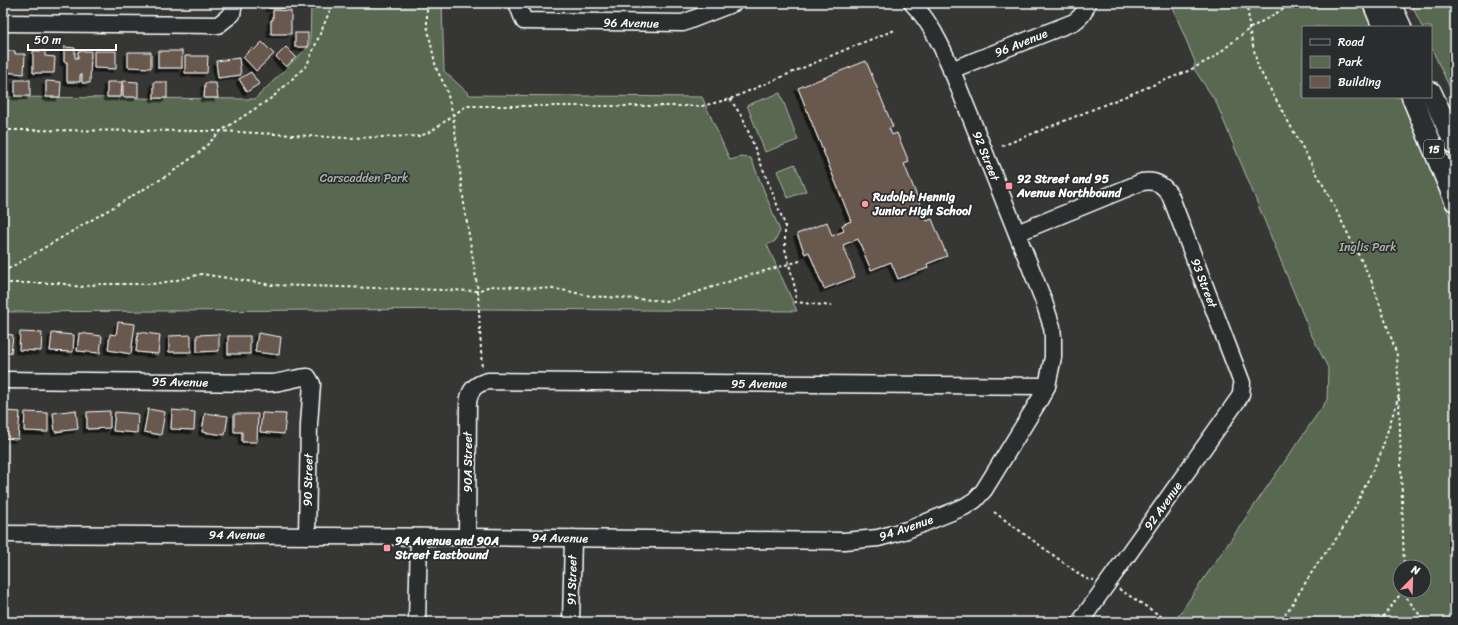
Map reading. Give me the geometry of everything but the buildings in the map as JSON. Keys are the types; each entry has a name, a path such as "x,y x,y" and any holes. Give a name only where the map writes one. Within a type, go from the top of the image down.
{"main road":[{"path":"1373,3 1392,14"},
{"name":"15","path":"1432,94 1455,144"},
{"name":"15","path":"1412,98 1455,201"}],"street":[{"name":"96 Avenue","path":"517,3 524,22 683,23 734,3"},
{"name":"92 Street","path":"912,3 932,28 951,70 1043,299 1054,337 1053,357 1047,386"},
{"name":"96 Avenue","path":"951,70 1074,22 1083,14 1086,6"},
{"path":"3,23 218,25 233,8"},
{"name":"93 Street","path":"1017,233 1142,182 1157,182 1162,185 1170,195 1240,374 1242,389"},
{"name":"95 Avenue","path":"3,380 281,383 305,377 310,379 312,384 308,424"},
{"name":"95 Avenue","path":"477,385 488,381 1047,386"},
{"name":"90A Street","path":"467,537 468,404 469,397 477,385"},
{"name":"94 Avenue","path":"3,534 419,536 844,542 862,540 893,534 964,507 980,496 1029,418 1047,386"},
{"name":"92 Avenue","path":"1080,622 1109,583 1238,398 1242,389"},
{"name":"90 Street","path":"307,536 308,424"},
{"path":"417,622 419,536"},
{"name":"91 Street","path":"571,622 573,538"}],"path":[{"path":"3,272 168,175 200,152 221,132 273,97 307,65 333,3"},
{"path":"427,3 427,25 436,68 446,88 453,115 464,204 478,291 477,385"},
{"path":"1248,3 1249,29 1258,67 1331,198 1372,282 1397,355 1404,559"},
{"path":"1002,146 1188,71 1214,57 1249,29 1294,3"},
{"path":"3,130 221,132 347,138 421,136 433,130 463,107 471,106 702,106 730,99 895,30"},
{"path":"730,99 743,118 785,225 785,249 796,292 795,302 832,306"},
{"path":"3,283 53,282 80,287 99,284 152,284 202,274 272,285 478,291 490,286 544,288 591,296 670,302 740,278 800,261"},
{"path":"1280,622 1317,564 1339,535 1356,505 1380,455 1399,395"},
{"path":"994,512 1086,579 1109,583 1170,622"},
{"path":"1381,619 1397,599"},
{"path":"1408,599 1425,622"},
{"path":"1330,622 1381,619 1425,622"}],"green space":[{"name":"Carscadden Park","path":"311,3 442,3 444,71 470,95 702,97 730,160 741,157 751,158 780,231 775,241 767,245 797,311 485,309 3,312 3,97 255,99 310,45"},
{"name":"Inglis Park","path":"1171,3 1362,3 1372,26 1302,26 1302,98 1401,98 1455,230 1455,622 1174,622 1327,400 1328,368 1310,332 1216,102 1194,69 1195,62"},
{"path":"1411,3 1455,3 1455,99 1432,49 1432,26 1422,26"},
{"path":"780,93 798,140 765,152 747,105"},
{"path":"795,164 806,191 788,198 777,171"}],"place":[{"name":"92 Street and 95 Avenue Northbound","path":"1009,186"},
{"name":"Rudolph Hennig Junior High School","path":"865,204"},
{"name":"94 Avenue and 90A Street Eastbound","path":"387,548"}]}
